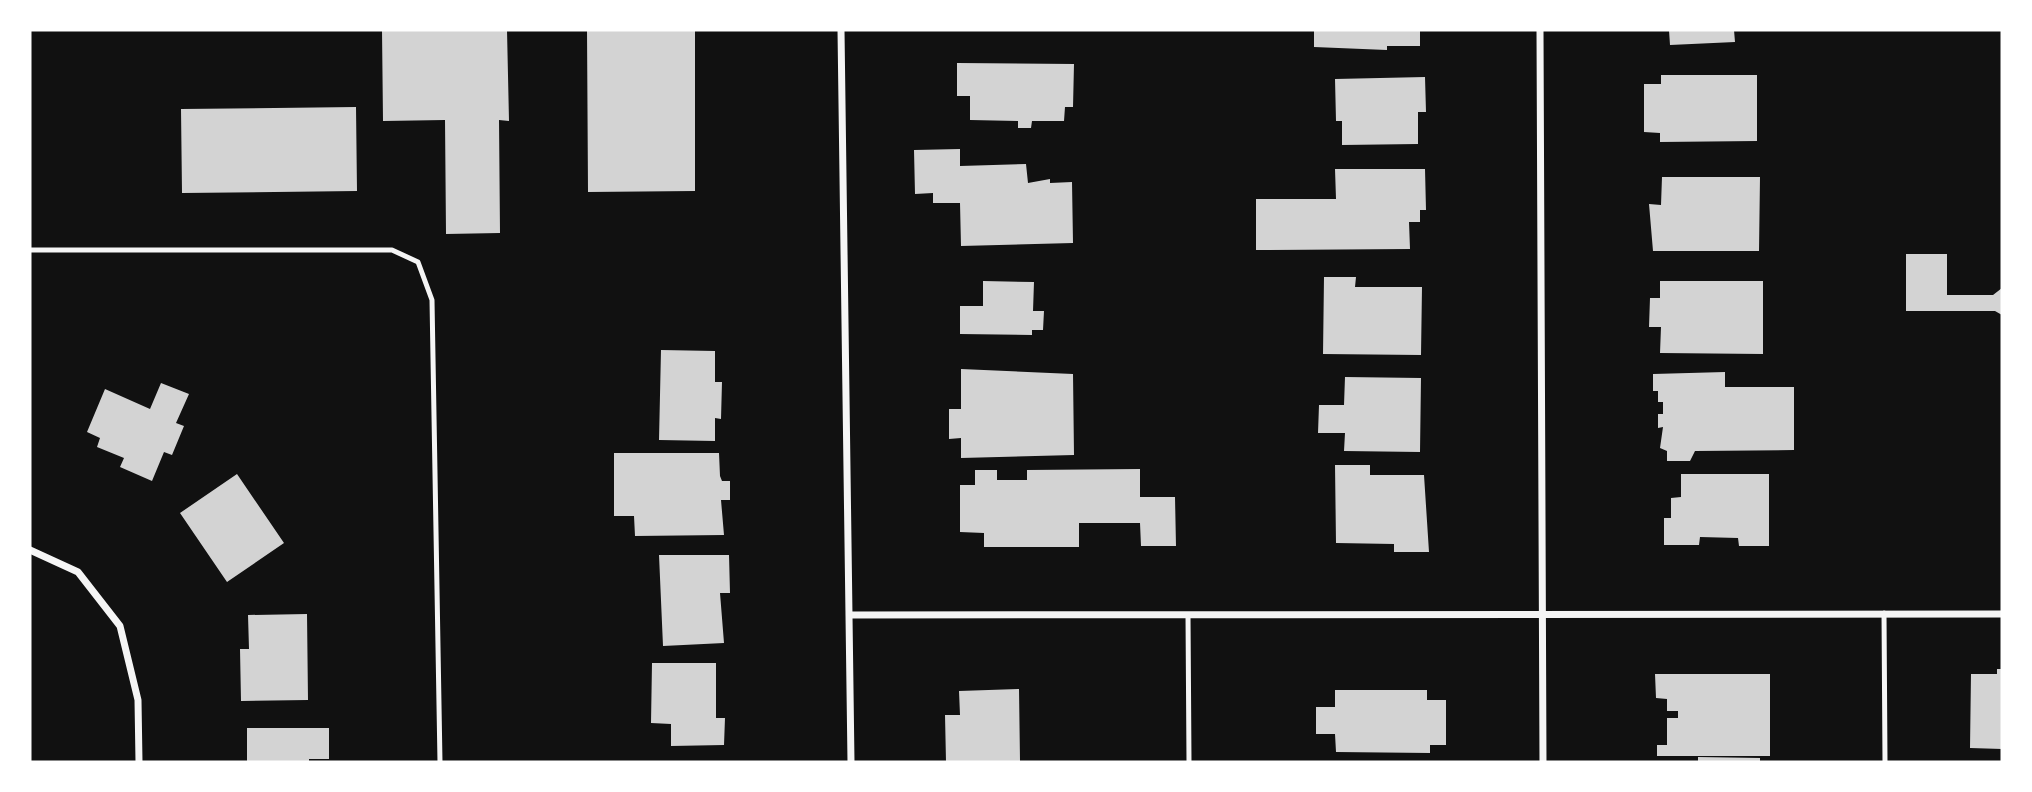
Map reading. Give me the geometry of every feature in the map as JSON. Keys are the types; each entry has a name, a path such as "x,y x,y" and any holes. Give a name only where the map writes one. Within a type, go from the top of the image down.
{"street":[{"path":"841,30 850,762"},
{"path":"1540,30 1543,762"},
{"path":"30,550 78,572 120,626 138,701 139,762"},
{"path":"849,615 2002,614"}],"lane":[{"path":"30,250 392,250 418,262 432,300 440,762"},
{"path":"1884,613 1885,762"},
{"path":"1188,615 1189,762"}],"building":[{"path":"382,30 507,30 509,121 499,120 500,233 446,234 445,120 383,121"},
{"path":"587,30 695,30 695,191 588,192"},
{"path":"1314,30 1420,30 1420,46 1387,46 1387,50 1314,47"},
{"path":"1669,30 1734,30 1735,42 1670,45"},
{"path":"957,63 1074,64 1073,107 1065,107 1064,121 1032,121 1031,128 1018,128 1018,121 970,120 970,96 957,96"},
{"path":"1661,75 1757,75 1757,141 1660,142 1660,133 1644,132 1644,84 1661,84"},
{"path":"1425,77 1426,112 1418,112 1418,144 1342,145 1342,121 1336,121 1335,79"},
{"path":"356,107 357,191 182,193 181,109"},
{"path":"960,149 960,166 1026,164 1028,183 1050,179 1050,183 1072,182 1073,243 961,246 960,203 933,203 933,193 915,194 914,150"},
{"path":"1335,169 1425,169 1426,210 1420,210 1420,222 1409,222 1410,249 1256,250 1256,199 1336,199"},
{"path":"1662,177 1760,177 1759,251 1653,251 1649,204 1661,205"},
{"path":"1906,254 1947,254 1947,295 1993,295 2002,288 2002,315 1995,311 1906,311"},
{"path":"1324,277 1356,277 1355,287 1422,287 1421,355 1323,354"},
{"path":"983,281 1034,282 1033,311 1044,311 1043,330 1032,330 1032,335 960,334 960,306 983,306"},
{"path":"1660,281 1763,281 1763,354 1660,353 1661,327 1649,327 1650,298 1660,298"},
{"path":"661,350 715,351 715,382 722,382 721,419 715,418 715,441 659,440"},
{"path":"961,369 1073,374 1074,455 961,458 961,438 949,439 949,409 961,409"},
{"path":"1725,372 1725,387 1794,387 1794,450 1695,451 1690,461 1667,461 1667,451 1660,448 1663,427 1658,428 1658,414 1663,414 1663,402 1658,402 1658,391 1653,391 1653,374"},
{"path":"1345,377 1421,378 1420,452 1344,451 1345,433 1318,433 1319,405 1344,405"},
{"path":"161,383 189,394 176,423 184,426 172,455 164,452 152,481 120,467 124,458 97,447 100,438 87,432 105,389 150,409"},
{"path":"614,453 719,453 720,476 722,481 730,481 730,500 721,500 724,535 635,536 634,516 614,516"},
{"path":"1335,465 1370,465 1370,475 1424,475 1429,552 1394,552 1394,544 1336,543"},
{"path":"1140,469 1140,497 1175,497 1176,546 1141,546 1140,523 1079,523 1079,547 984,547 984,533 960,532 960,485 975,485 975,470 997,470 997,480 1027,480 1027,470"},
{"path":"237,474 284,543 227,582 180,513"},
{"path":"1681,474 1769,474 1769,546 1739,546 1738,538 1700,537 1699,545 1664,545 1664,518 1671,518 1671,498 1681,497"},
{"path":"659,555 729,555 730,593 720,593 724,643 663,646"},
{"path":"307,614 308,700 241,701 240,649 249,649 248,615"},
{"path":"652,663 716,663 716,718 725,718 724,745 671,746 671,724 651,723"},
{"path":"1997,669 2002,669 2002,749 1970,748 1971,674 1997,674"},
{"path":"1655,674 1770,674 1770,756 1657,756 1657,745 1667,745 1667,718 1678,718 1678,711 1667,711 1667,699 1656,698"},
{"path":"1019,689 1020,761 946,762 945,715 960,715 959,691"},
{"path":"1335,690 1427,690 1427,700 1446,700 1446,745 1430,745 1430,753 1336,752 1335,734 1316,734 1316,707 1335,707"},
{"path":"247,728 329,728 329,759 309,759 309,762 247,762"},
{"path":"1698,757 1760,758 1760,762 1698,762"}]}
